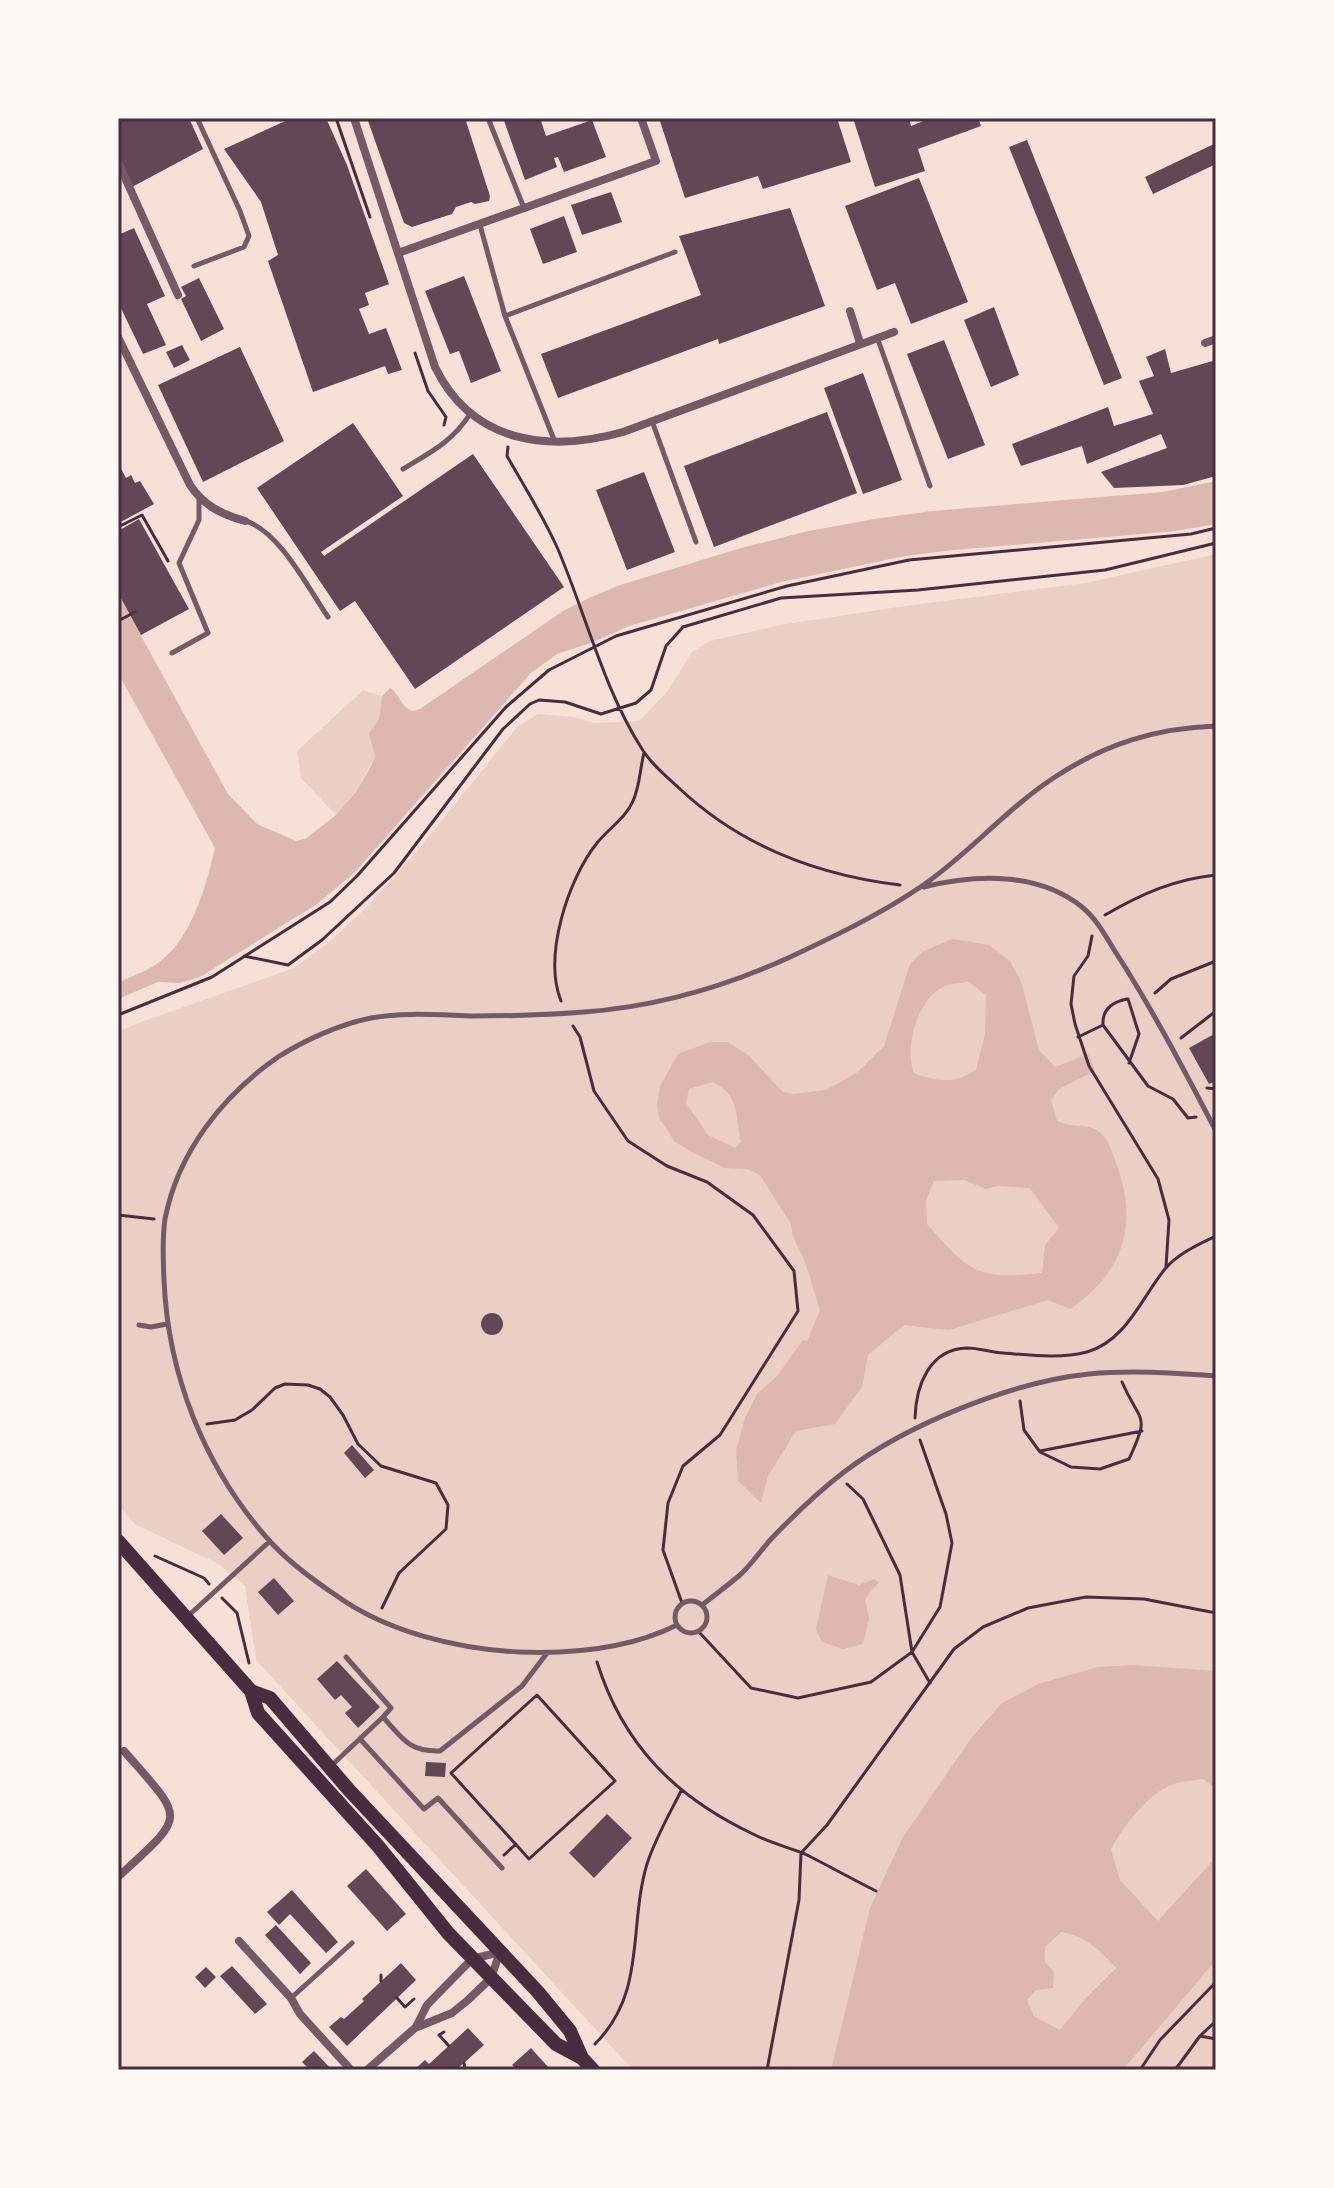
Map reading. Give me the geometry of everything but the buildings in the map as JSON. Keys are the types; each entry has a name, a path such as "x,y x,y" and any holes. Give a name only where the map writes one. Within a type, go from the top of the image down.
{"main road":[{"path":"118,1541 251,1691 258,1713 378,1846 448,1933 556,2044 582,2058"},
{"path":"251,1691 270,1698 329,1768 500,1952 570,2031 582,2058 593,2070"}],"street":[{"path":"354,118 435,367 445,387 470,414 489,427 555,443 598,439 894,332"},
{"path":"398,253 656,161 641,118"},
{"path":"118,162 178,295"},
{"path":"850,311 860,343"},
{"path":"118,337 199,500 226,516 245,521"},
{"path":"1205,343 1216,339"},
{"path":"118,1877 164,1835 172,1816 169,1803 124,1751"},
{"path":"239,1941 351,2070"},
{"path":"415,2028 427,2005 472,1959 500,1952"},
{"path":"367,2070 415,2028 452,2013 491,1978 500,1952"}],"lane":[{"path":"194,266 244,247 249,236 197,118"},
{"path":"488,118 524,208"},
{"path":"480,223 505,316 555,443"},
{"path":"505,316 675,252"},
{"path":"877,337 930,486"},
{"path":"403,469 450,440 470,414"},
{"path":"652,421 696,542"},
{"path":"172,653 208,633 179,563 199,520 199,500"},
{"path":"245,521 259,525 275,540 328,617"},
{"path":"677,1625 659,1634 593,1649 547,1653 497,1651 456,1644 379,1619 340,1599 270,1541 234,1495 195,1426 167,1324 163,1255 165,1220 185,1163 214,1114 236,1091 280,1056 328,1032 371,1018 566,1013 652,1002 727,984 839,933 919,888 958,859 1052,778 1100,751 1145,734 1216,726"},
{"path":"919,888 954,879 1022,881 1055,891 1082,907 1095,920 1146,1000 1216,1131"},
{"path":"139,1325 151,1327 167,1324"},
{"path":"702,1605 742,1574 772,1538 838,1477 890,1441 994,1396 1083,1375 1146,1371 1216,1376"},
{"path":"187,1616 270,1541"},
{"path":"692,1601 702,1605 708,1619 699,1632 685,1632 677,1625 675,1611 682,1603 692,1601"},
{"path":"383,1717 411,1747 424,1752 440,1751 522,1686 547,1653"},
{"path":"317,1778 391,1708 346,1657"},
{"path":"360,1739 424,1809 438,1798 502,1868"},
{"path":"291,1998 352,1943"}],"path":[{"path":"509,434 507,456 555,544 620,710 644,753 698,806 744,838 770,851 846,877 919,888"},
{"path":"118,527 142,515 172,568 179,563"},
{"path":"118,1015 212,977 343,891 506,707 549,670 616,636 787,586 909,560 1191,534 1216,528"},
{"path":"244,956 288,965 322,940 394,873 503,729 530,704 539,700 565,702 601,714 636,703 651,690 666,646 683,627 781,598 918,590 1105,570 1216,543"},
{"path":"118,621 135,612"},
{"path":"644,753 633,803 592,850 568,894 559,927 559,995 580,1037 594,1091 628,1141 667,1166 707,1182 753,1215 794,1271 798,1311 720,1435 683,1466 668,1503 663,1550 682,1603"},
{"path":"1166,1267 1169,1220 1158,1179 1089,1066 1078,1037 1071,1004 1074,976 1088,956 1095,920 1156,888 1190,878 1216,875"},
{"path":"1146,1000 1171,979 1216,961"},
{"path":"1129,1063 1139,1034 1128,999 1111,1004 1105,1012 1103,1025 1119,1049 1129,1063 1148,1086 1173,1099 1188,1118 1207,1115"},
{"path":"1181,1046 1181,1037 1216,1011"},
{"path":"1078,1037 1103,1025"},
{"path":"1197,1080 1207,1088 1216,1089"},
{"path":"118,1215 165,1220"},
{"path":"699,1632 751,1688 798,1698 871,1682 912,1652 940,1607 952,1543 946,1514 917,1429 917,1391 936,1359 948,1351 982,1349 1054,1356 1090,1351 1110,1340 1144,1303 1166,1267 1195,1246 1216,1236"},
{"path":"1019,1389 1024,1430 1040,1452 1071,1467 1100,1469 1129,1459 1142,1431 1142,1416 1129,1399 1117,1372"},
{"path":"195,1426 235,1420 252,1410 275,1388 285,1384 308,1385 330,1397 358,1444 381,1466 436,1483 448,1505 446,1529 399,1573 379,1619"},
{"path":"1040,1452 1142,1431"},
{"path":"838,1477 863,1499 900,1575 905,1591 912,1652 931,1684"},
{"path":"767,2070 799,1900 801,1853 827,1825 954,1649 983,1627 1028,1608 1086,1597 1144,1599 1216,1613"},
{"path":"593,1649 618,1716 647,1757 681,1791 754,1835 801,1853 876,1891"},
{"path":"537,1695 615,1781 529,1859 451,1773 537,1695"},
{"path":"582,2058 602,2037 623,2005 635,1958 647,1864 681,1791"},
{"path":"381,1975 381,1981"},
{"path":"1140,2070 1160,2040 1216,1982"},
{"path":"1175,2070 1200,2036 1216,2021"},
{"path":"1200,2036 1216,2039"},
{"path":"464,2063 465,2069"}],"shaded area":[{"path":"1216,481 1216,524 1176,531 905,556 781,582 629,626 557,654 531,673 354,873 317,904 200,977 180,983 158,982 118,999 118,983 165,957 186,930 201,898 215,848 118,673 118,594 228,794 257,824 296,841 305,839 336,815 356,792 375,756 369,734 379,719 382,696 390,688 408,709 420,709 563,611 617,586 741,548 874,519 932,511 1163,492"},
{"path":"1216,554 1216,2070 633,2070 256,1660 245,1586 219,1564 136,1525 118,1505 118,1032 294,968 327,944 366,908 414,855 517,727 538,714 574,717 594,723 639,721 667,692 692,652 710,641 780,625 1085,583"},
{"path":"363,690 382,696 379,719 370,734 375,756 356,792 336,815 301,778 297,751"},
{"path":"952,939 989,945 1010,961 1021,981 1039,1050 1055,1067 1088,1054 1095,1071 1059,1089 1051,1100 1057,1121 1094,1129 1109,1145 1123,1185 1126,1206 1122,1245 1103,1279 1070,1309 1048,1300 949,1330 904,1325 868,1355 862,1387 835,1424 796,1431 768,1476 761,1503 738,1481 736,1450 745,1418 757,1394 778,1375 803,1340 807,1341 820,1310 791,1224 760,1175 747,1169 725,1168 675,1142 659,1118 657,1104 660,1086 678,1054 710,1042 728,1042 749,1056 783,1092 793,1094 826,1090 858,1072 884,1046 910,964 922,952","holes":["969,982 986,995 985,1034 976,1070 961,1078 946,1080 914,1073 911,1063 912,1038 926,1002 943,987","713,1082 729,1094 735,1108 741,1142 735,1148 708,1135 686,1103 689,1089","964,1180 986,1189 998,1186 1030,1188 1059,1228 1045,1245 1042,1273 988,1273 976,1269 954,1253 927,1224 926,1200 934,1181"]},
{"path":"828,1575 859,1585 874,1579 879,1582 865,1599 869,1619 863,1644 843,1649 822,1642 816,1629"},
{"path":"1134,1665 1216,1671 1216,1789 1203,1779 1167,1787 1138,1810 1111,1850 1120,1880 1158,1921 1216,1857 1216,1960 1123,2070 831,2070 870,1908 903,1837 972,1737 1002,1703 1038,1684 1098,1667","holes":["1061,1932 1092,1945 1116,1968 1060,2030 1034,2016 1027,2000 1036,1990 1053,1988 1054,1972 1045,1962 1045,1947"]}]}
